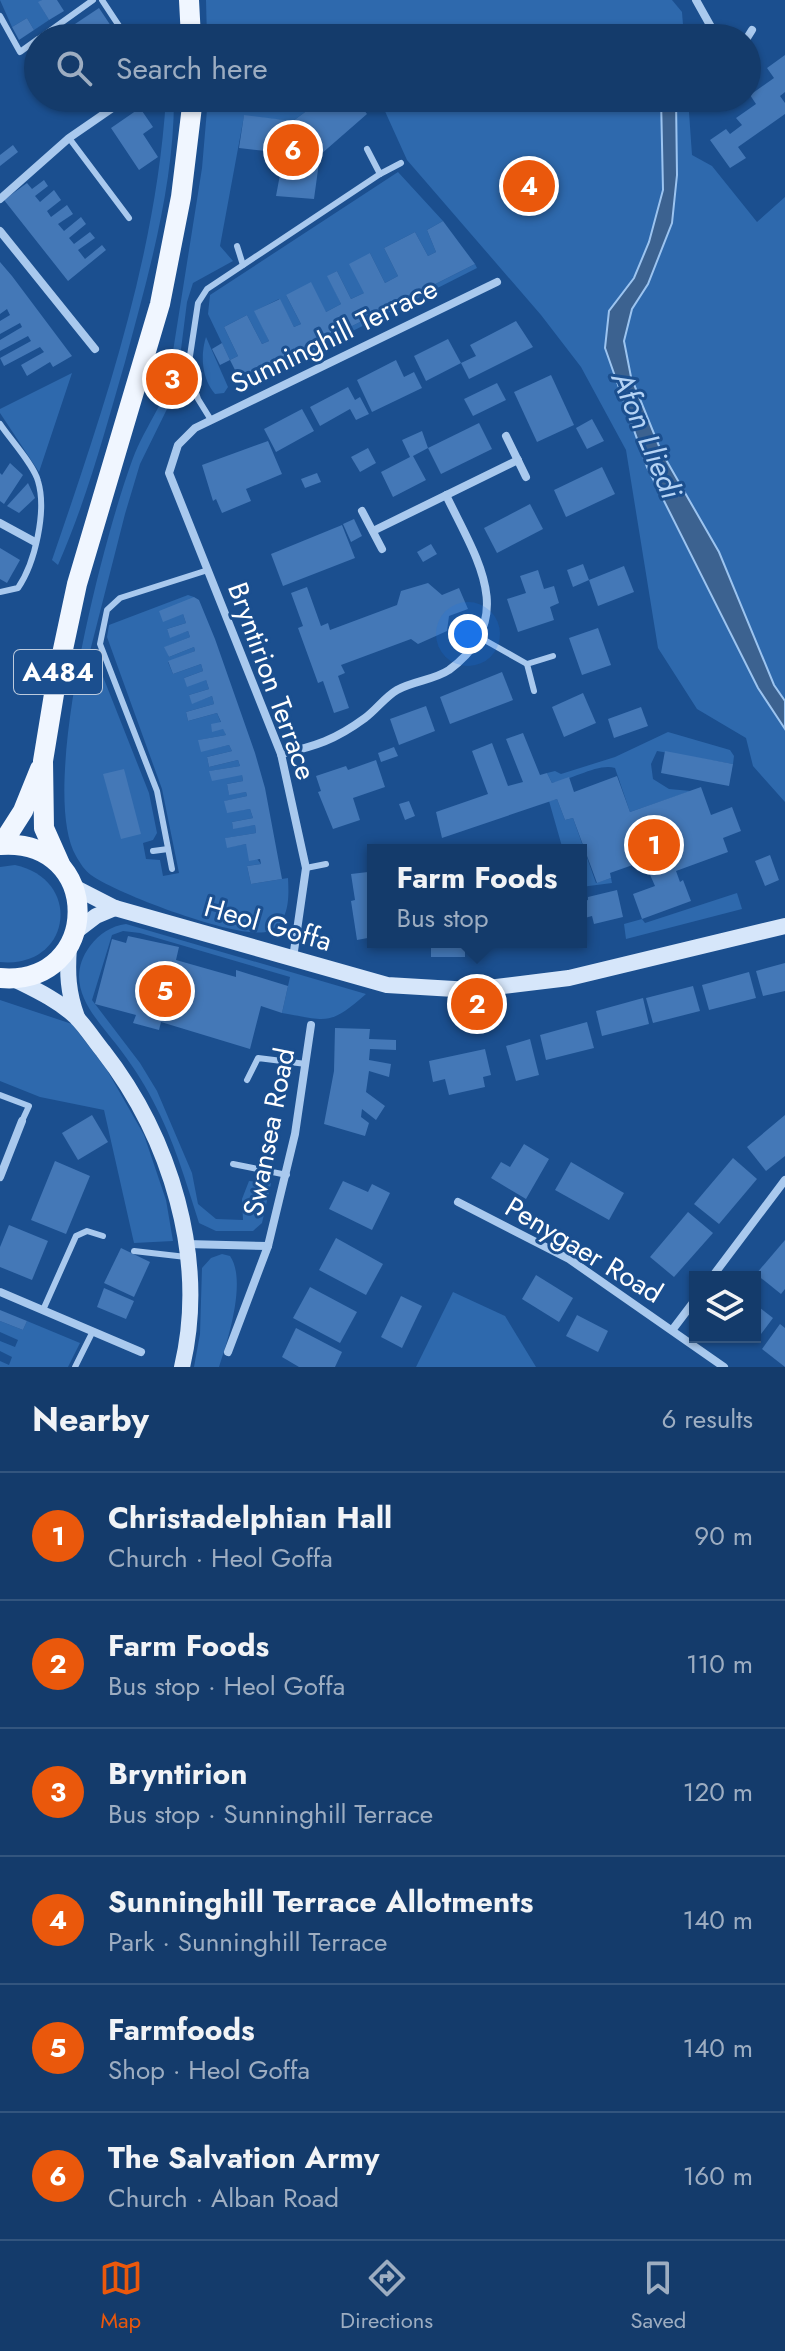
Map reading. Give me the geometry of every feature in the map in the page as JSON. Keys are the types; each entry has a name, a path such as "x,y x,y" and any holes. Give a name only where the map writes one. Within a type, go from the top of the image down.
{"main road":[{"path":"189,0 190,24"},
{"name":"A484","path":"60,864 44,828 43,761 56,682 77,584 160,304 181,197 191,112"},
{"name":"A484","path":"1,844 23,811 43,761"},
{"path":"1,844 23,844 43,851 60,864 74,887 79,917 72,940 58,960 30,977 7,979"}],"street":[{"path":"696,0 709,24"},
{"path":"0,199 69,138 107,112"},
{"path":"0,231 95,349"},
{"name":"Sunninghill Terrace","path":"169,473 178,445 195,428 497,282"},
{"path":"506,436 526,477"},
{"path":"373,531 518,460"},
{"name":"Bryntirion Terrace","path":"169,473 281,754 306,868 293,958"},
{"path":"281,754 327,743 365,718 397,690 446,672 481,638 487,606 485,577 446,495"},
{"path":"362,511 382,549"},
{"path":"0,523 35,542"},
{"name":"Heol Goffa","path":"74,887 115,908 387,985 471,990 569,978 785,926"},
{"path":"78,1019 70,999 67,974 72,940 96,916 115,908"},
{"path":"7,979 60,1003 78,1019 126,1080 152,1129 176,1190 186,1251 190,1301 182,1367"},
{"name":"Swansea Road","path":"228,1352 268,1246 287,1175 311,1025"},
{"path":"0,1177 22,1121"},
{"path":"717,1271 785,1180"},
{"name":"Penygaer Road","path":"458,1202 569,1259 724,1367"},
{"name":"Swansea Road","path":"186,1251 268,1246"},
{"path":"0,1292 141,1352"},
{"path":"673,1329 689,1308"}],"lane":[{"path":"60,24 93,0"},
{"path":"102,0 118,24"},
{"path":"0,16 20,52 24,49"},
{"path":"69,138 129,218"},
{"path":"367,149 380,174"},
{"path":"211,420 198,399 188,369 198,303 207,289 401,163"},
{"path":"237,246 243,265"},
{"path":"0,424 38,479 42,516 26,577 18,588 0,592"},
{"path":"172,869 157,791 100,644 107,610 120,598 208,570"},
{"path":"481,638 527,664 534,691"},
{"path":"527,664 553,656"},
{"path":"153,851 168,849"},
{"path":"306,868 326,864"},
{"path":"247,1080 258,1058 306,1064"},
{"path":"0,1095 29,1106 22,1121"},
{"path":"233,1164 287,1175"},
{"path":"43,1310 76,1236 87,1231 103,1236"},
{"path":"134,1251 186,1251"},
{"path":"75,1367 93,1331"}],"shaded area":[{"path":"0,0 42,0 39,3 49,20 43,24 30,24 27,18 12,27"},
{"path":"206,0 672,0 682,12 683,24 207,24"},
{"path":"165,112 174,112 170,165 151,264 95,465 58,565 52,560 108,390 139,275 160,157"},
{"path":"207,112 305,112 293,121 244,116 220,246 233,261 193,283 187,302 179,365 171,364 202,168"},
{"path":"385,112 689,112 692,155 712,166 757,222 785,197 785,802 753,766 746,738 697,709 658,648 626,450 581,367 541,315 407,160"},
{"path":"398,172 443,221 427,230 436,252 428,256 415,232 384,248 398,276 385,283 370,253 364,293 351,299 337,271 328,276 341,304 326,312 286,295 301,324 294,327 279,299 255,311 269,341 262,344 247,315 224,327 238,356 230,360 208,314 210,295"},
{"path":"475,264 477,268 244,386 241,382"},
{"path":"206,337 228,387 224,393 215,394 205,374 203,352"},
{"path":"72,373 39,472 0,409"},
{"path":"160,404 167,409 140,464 87,663 98,664 149,793 157,833 153,840 143,843 146,859 160,860 163,876 179,873 162,789 107,637 109,625 188,595 194,597 183,614 186,623 167,629 170,637 188,631 190,637 165,647 169,657 194,647 195,651 168,662 173,674 201,664 203,671 184,678 206,680 209,689 189,695 193,703 212,696 214,704 186,712 188,721 217,713 226,735 199,740 202,751 229,745 232,751 207,757 209,767 238,760 240,766 210,771 242,775 243,781 227,784 229,794 246,792 247,796 225,801 227,812 250,809 253,818 232,822 233,828 255,825 256,833 226,838 228,847 246,844 261,864 247,866 251,884 288,878 285,915 269,931 255,932 208,923 151,904 104,883 89,873 79,861 66,822 65,775 70,719 93,595 135,453"},
{"path":"668,732 730,750 734,756 733,764 657,751 651,764 653,779 669,789 691,791 630,812 615,768 601,768 552,783 547,773 555,771 561,774 615,757"},
{"path":"557,799 565,820 573,818 582,844 561,844 549,801"},
{"path":"587,858 596,883 611,878 612,883 587,886"},
{"path":"15,865 37,874 52,887 59,904 60,922 54,938 42,952 24,960 0,962 0,867"},
{"path":"737,893 742,909 626,939 624,924 642,919 645,923"},
{"path":"126,924 366,994 344,1012 328,1018 282,1013 290,977 140,933 123,931 112,935 92,1000 140,1063 157,1091 192,1173 198,1204 216,1219 243,1220 242,1199 249,1181 271,1183 262,1223 253,1231 216,1231 199,1223 173,1146 153,1101 84,999 79,973 82,960 101,934"},
{"path":"0,1000 72,1024 107,1070 144,1135 166,1200 173,1241 134,1243 104,1110 40,1097 0,1081"},
{"path":"222,1254 230,1256 237,1280 231,1326 219,1367 194,1367 200,1334 202,1268 211,1258"},
{"path":"453,1292 505,1316 536,1367 416,1367"},
{"path":"0,1321 23,1330 27,1321 80,1343 68,1367 0,1367 0,1361 9,1365 12,1357 0,1351 0,1341 15,1347 18,1340 0,1332"}],"water":[{"name":"Afon Lliedi","path":"661,112 676,112 677,175 672,223 648,284 632,309 624,341 631,377 661,451 719,552 774,685 785,701 785,729 758,688 647,467 605,348 609,311 634,278 649,242 663,190"}],"building":[{"path":"57,0 64,11 49,20 38,2"},
{"path":"99,8 110,24 75,24"},
{"path":"27,18 30,24 24,24 24,37 19,40 12,27"},
{"path":"785,55 785,92 780,96 785,103 785,114 738,147 746,158 730,168 710,140 726,129 730,134 742,125 736,118 745,112 761,112 761,87 774,78 767,68"},
{"path":"134,112 143,112 153,127 143,134 158,157 139,170 111,128"},
{"path":"305,112 367,114 320,155 314,199 276,196 284,153 239,148 244,115 293,121"},
{"path":"13,145 18,152 0,166 0,155"},
{"path":"44,180 48,186 35,196 40,202 54,190 61,200 47,211 51,217 67,205 73,214 58,224 64,231 81,217 86,224 69,238 74,244 90,232 95,238 78,250 85,259 102,245 106,250 68,281 4,200 27,183 32,189"},
{"path":"443,221 475,264 241,382 230,360 238,356 224,327 247,315 262,344 269,341 254,311 280,299 294,327 301,324 286,295 311,282 326,312 341,304 327,276 337,271 351,299 364,293 349,264 370,253 385,283 398,276 384,248 415,232 428,256 436,252 427,230"},
{"path":"0,262 72,356 53,367 50,362 27,376 21,365 44,352 40,347 4,366 0,358 31,341 28,336 0,351 0,340 22,327 20,323 0,334 0,321 10,315 7,309 0,314"},
{"path":"516,321 533,347 469,379 461,363 476,356 470,345"},
{"path":"448,339 461,363 426,381 414,356"},
{"path":"222,343 230,360 220,365 212,349"},
{"path":"396,360 404,377 414,372 422,388 372,412 357,380"},
{"path":"551,375 574,425 537,442 514,392"},
{"path":"497,383 506,400 473,416 464,399"},
{"path":"348,387 355,400 360,397 369,414 356,420 350,409 320,426 310,407"},
{"path":"302,409 314,431 276,452 264,429"},
{"path":"592,419 604,441 587,449 576,428"},
{"path":"479,423 492,449 441,474 428,448"},
{"path":"422,431 428,448 413,456 426,480 393,497 381,472 410,457 402,440"},
{"path":"268,441 282,474 246,489 251,501 222,513 216,499 213,501 202,465"},
{"path":"368,448 376,463 360,472 351,457"},
{"path":"10,463 23,475 4,504 0,501 0,473 2,475"},
{"path":"602,467 615,494 566,517 554,490"},
{"path":"317,473 321,482 305,488 301,479"},
{"path":"28,483 35,498 19,513 7,506"},
{"path":"530,504 543,529 497,553 484,528"},
{"path":"354,519 362,536 351,542 343,524"},
{"path":"342,525 355,558 283,586 271,554"},
{"path":"431,544 437,554 423,562 417,552"},
{"path":"0,548 20,560 7,583 0,579"},
{"path":"583,564 589,580 573,587 567,570"},
{"path":"624,566 634,592 598,606 589,580"},
{"path":"538,570 544,589 554,586 559,603 550,607 554,620 518,632 507,599 526,593 520,576"},
{"path":"428,583 442,595 459,588 468,609 449,616 447,631 418,644 411,639 341,665 345,673 338,676 349,708 334,713 323,681 318,683 298,628 303,626 291,593 307,587 321,626 328,623 330,630 397,605 401,591"},
{"path":"194,597 199,600 215,639 255,753 265,788 282,879 251,884 247,866 261,864 260,859 249,861 246,844 227,848 225,838 256,833 255,825 233,829 232,822 253,818 250,809 227,813 224,801 247,796 246,792 229,795 227,784 243,781 242,775 212,781 209,771 240,766 238,760 209,767 207,757 232,751 229,745 201,752 198,740 226,735 223,729 212,732 211,724 221,722 217,713 188,721 186,712 214,704 212,696 192,704 189,695 209,689 206,680 187,687 184,678 203,671 201,664 173,674 168,661 195,651 194,647 169,657 164,647 190,637 188,631 170,638 167,629 186,623 183,614 163,622 159,611"},
{"path":"598,628 611,665 582,675 569,638"},
{"path":"502,672 513,700 450,724 440,697"},
{"path":"583,693 596,723 564,737 552,707"},
{"path":"426,706 435,731 399,745 390,719"},
{"path":"641,707 648,726 614,738 608,719"},
{"path":"523,733 540,775 547,773 552,783 569,777 574,792 617,776 630,812 701,787 711,815 732,807 741,831 723,838 728,852 676,871 691,901 642,919 633,894 655,886 644,861 610,873 611,878 597,883 587,856 587,844 583,844 573,818 565,820 557,799 442,838 436,812 488,794 472,751 492,743 508,786 523,782 506,739"},
{"path":"394,747 398,756 381,762 378,753"},
{"path":"665,751 733,764 729,786 661,773"},
{"path":"376,760 385,787 353,798 360,820 333,829 318,792 321,791 316,776 346,766 348,770"},
{"path":"124,769 141,834 121,839 103,774"},
{"path":"409,801 415,816 405,820 399,804"},
{"path":"770,855 779,880 765,886 755,861"},
{"path":"367,872 367,938 357,940 351,901 355,900 351,874"},
{"path":"617,890 623,917 594,924 592,916 587,917 588,897"},
{"path":"128,936 179,947 176,960 236,977 236,970 288,986 282,1013 261,1006 250,1049 161,1022 159,1030 133,1023 136,1015 95,1004 112,939 126,943"},
{"path":"431,948 465,948 465,957 431,957"},
{"path":"785,963 785,991 763,996 756,971"},
{"path":"749,972 756,998 709,1010 702,985"},
{"path":"693,986 700,1011 653,1023 646,998"},
{"path":"643,998 649,1024 602,1036 596,1011"},
{"path":"587,1022 594,1048 546,1060 540,1035"},
{"path":"335,1028 370,1029 369,1039 396,1040 396,1050 370,1049 369,1060 391,1064 389,1077 369,1071 366,1092 385,1106 376,1120 362,1109 361,1117 369,1123 365,1136 324,1124 334,1071"},
{"path":"530,1039 539,1075 516,1081 506,1046"},
{"path":"485,1049 491,1075 483,1077 485,1087 449,1095 445,1079 433,1082 429,1061"},
{"path":"92,1115 108,1142 78,1160 62,1133"},
{"path":"785,1115 785,1156 766,1171 747,1147"},
{"path":"524,1144 549,1159 526,1199 491,1178 501,1162 510,1167"},
{"path":"733,1158 757,1179 719,1224 694,1204"},
{"path":"55,1161 90,1176 66,1234 31,1220"},
{"path":"571,1162 624,1193 609,1220 555,1190"},
{"path":"343,1181 368,1192 372,1184 390,1193 372,1230 329,1209"},
{"path":"688,1212 713,1233 674,1277 650,1257"},
{"path":"9,1225 48,1241 32,1280 0,1267 0,1247"},
{"path":"336,1238 383,1264 366,1295 319,1270"},
{"path":"785,1240 785,1289 781,1294 761,1278 759,1271"},
{"path":"121,1248 150,1262 134,1297 104,1283"},
{"path":"536,1275 573,1298 559,1322 522,1299"},
{"path":"310,1287 357,1312 340,1343 293,1318"},
{"path":"104,1288 134,1301 126,1319 97,1307"},
{"path":"401,1296 422,1306 402,1348 381,1337"},
{"path":"761,1309 773,1318 761,1334"},
{"path":"0,1310 27,1321 23,1330 0,1321"},
{"path":"577,1315 608,1331 598,1352 566,1336"},
{"path":"780,1324 785,1328 785,1367 762,1349"},
{"path":"296,1328 342,1352 335,1367 299,1367 282,1357"}],"place":[{"name":"The Salvation Army","path":"293,150"},
{"name":"Sunninghill Terrace Allotments","path":"529,186"},
{"name":"Bryntirion","path":"172,379"},
{"name":"Christadelphian Hall","path":"654,845"},
{"name":"Farmfoods","path":"165,991"},
{"name":"Farm Foods","path":"477,1004"}]}
